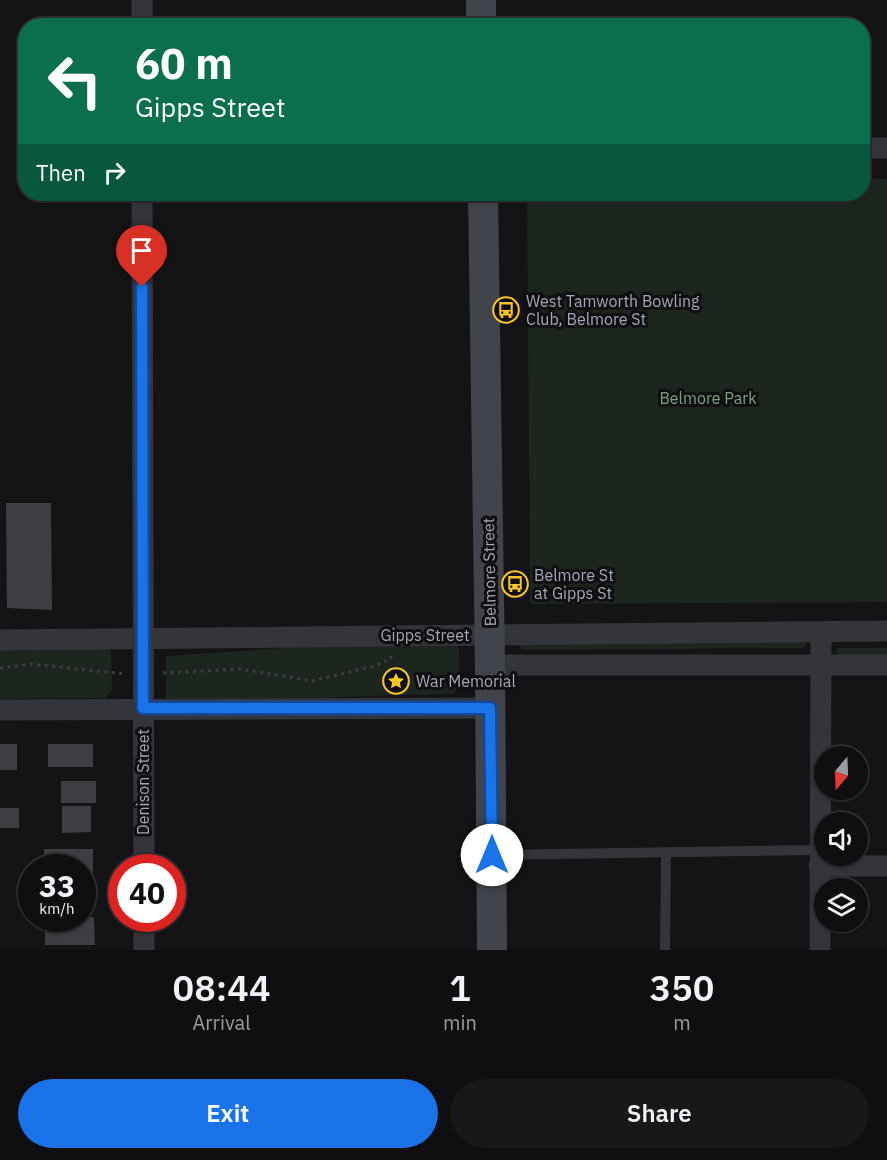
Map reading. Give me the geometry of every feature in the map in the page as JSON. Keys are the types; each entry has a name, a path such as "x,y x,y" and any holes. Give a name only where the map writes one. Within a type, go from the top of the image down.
{"street":[{"path":"142,0 142,18"},
{"path":"481,0 481,18"},
{"path":"870,148 887,148"},
{"name":"Denison Street","path":"142,201 144,854"},
{"name":"Belmore Street","path":"483,201 492,950"},
{"name":"Gipps Street","path":"0,639 887,631"},
{"path":"820,812 821,632"},
{"path":"490,665 887,665"},
{"path":"0,710 490,708"},
{"path":"868,864 887,866"},
{"path":"819,866 820,950"},
{"path":"144,932 144,950"}],"lane":[{"path":"492,855 666,853 814,858"},
{"path":"665,950 666,853"}],"path":[{"path":"0,668 31,664 142,674 241,669 312,681 374,666 391,659 392,651"}],"green space":[{"name":"Belmore Park","path":"870,178 887,179 887,602 530,604 527,201 870,201"},
{"path":"804,640 807,643 803,648 522,650 518,644"},
{"path":"372,642 455,643 459,649 459,687 453,694 361,696 166,707 166,656"},
{"path":"105,646 111,651 112,691 105,698 0,699 0,647"},
{"path":"836,648 887,648 887,660 838,660"}],"building":[{"path":"6,503 51,503 52,610 7,608"},
{"path":"0,744 17,744 17,770 0,770"},
{"path":"48,744 93,744 93,767 48,767"},
{"path":"61,781 96,781 96,803 61,803"},
{"path":"62,806 91,806 91,832 62,833"},
{"path":"0,808 19,808 19,828 0,828"},
{"path":"44,849 93,849 93,854 44,854"},
{"path":"45,932 95,932 95,945 45,945"}],"place":[{"name":"West Tamworth Bowling Club, Belmore St","path":"506,310"},
{"name":"Belmore St at Gipps St","path":"515,584"},
{"name":"War Memorial","path":"396,681"}],"route":[{"path":"142,287 143,708 490,708 492,855"}]}
